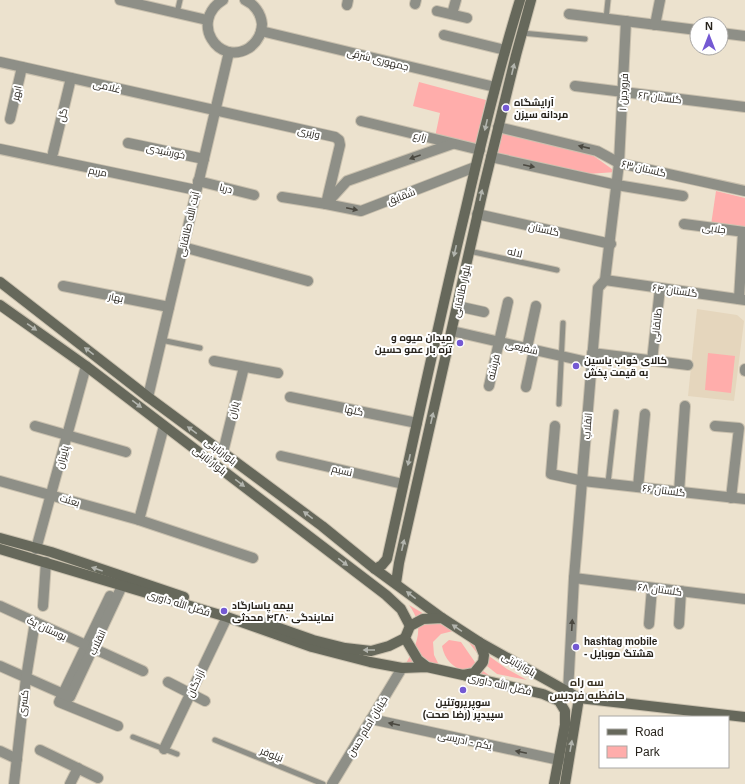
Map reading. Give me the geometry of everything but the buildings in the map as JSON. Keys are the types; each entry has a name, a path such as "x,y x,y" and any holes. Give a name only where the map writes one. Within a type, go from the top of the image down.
{"main road":[{"name":"بلوار طالقانی","path":"387,559 475,167 495,87 520,0"},
{"name":"بلوار طالقانی","path":"396,583 399,563 477,214 531,0"},
{"name":"بلوارثابتی","path":"2,284 148,397 322,526 375,569 442,618"},
{"name":"بلوار ثابتی","path":"0,305 86,366 386,595 401,610 410,626"},
{"path":"213,462 220,460 223,452"},
{"path":"223,471 226,464 232,459"},
{"name":"فضل الله داوری","path":"0,538 314,640 345,648 371,651 389,646 405,638"},
{"name":"فضل الله داوری","path":"0,549 227,617 312,647 370,662 402,668 427,667"},
{"path":"375,569 382,565 387,559 392,565 399,563"},
{"path":"442,618 479,642 484,655 483,662 474,673 463,675 427,667 418,660 405,638 410,626 423,619 442,618"},
{"name":"بلوارثابتی","path":"479,642 579,698"},
{"name":"فضل الله داوری","path":"463,675 543,694 559,701 565,711 565,725 559,760"},
{"path":"565,784 579,698 745,717"},
{"path":"554,784 559,760"}],"street":[{"path":"120,0 139,2 207,20"},
{"path":"223,0 210,11 207,20 208,32 214,43 228,52 237,52 253,45 261,31 260,14 255,7 245,0"},
{"path":"452,14 456,0"},
{"path":"655,25 660,0"},
{"path":"438,10 467,18"},
{"path":"569,14 689,29"},
{"name":"فروردین ۱","path":"619,163 626,21"},
{"name":"جمهوری شرقی","path":"261,31 495,87"},
{"path":"729,34 745,36"},
{"path":"444,35 505,50"},
{"name":"آیت الله طالقانی","path":"148,397 228,52"},
{"name":"غلامی","path":"0,62 215,111"},
{"name":"ابهر","path":"10,119 22,67"},
{"name":"گل","path":"54,153 71,78"},
{"name":"گلستان ۶۲","path":"575,86 745,107"},
{"name":"وزیری","path":"215,111 339,140 340,145 326,204"},
{"name":"زارع","path":"361,121 480,150"},
{"name":"گلستان ۶۳","path":"498,127 598,151 619,163 745,191"},
{"name":"خورشیدی","path":"128,143 204,159"},
{"path":"326,204 347,181 452,144"},
{"name":"مریم","path":"0,149 197,186"},
{"name":"گلستان ۶۳","path":"491,157 617,185 683,196"},
{"name":"انقلاب","path":"568,692 574,578 598,288 605,280 619,163"},
{"name":"شقایق","path":"282,197 361,211 475,167"},
{"name":"دریا","path":"197,186 254,194"},
{"name":"گلستان","path":"477,214 610,244"},
{"name":"جلایی","path":"684,224 744,232 742,299"},
{"path":"183,247 308,281"},
{"name":"گلستان ۶۴","path":"605,280 742,299"},
{"name":"بهار","path":"63,286 169,307"},
{"name":"طالقانی","path":"652,361 660,288"},
{"name":"فرشته","path":"489,386 508,302"},
{"path":"457,306 484,312"},
{"path":"526,387 536,306"},
{"name":"شفیعی","path":"452,331 562,356 652,361 688,365"},
{"path":"214,361 278,373"},
{"name":"پاییزان","path":"36,549 52,495 86,366"},
{"name":"یاران","path":"223,452 244,367"},
{"name":"گلها","path":"290,397 417,423"},
{"path":"679,492 685,406"},
{"path":"638,487 645,414"},
{"path":"36,426 126,452"},
{"path":"139,520 164,426"},
{"name":"گلستان ۶۶","path":"555,426 551,474 583,481 745,499"},
{"path":"715,426 739,428 731,498"},
{"name":"نسیم","path":"281,456 403,484"},
{"name":"بعثت","path":"0,481 139,520 253,558"},
{"path":"43,606 46,562"},
{"name":"گلستان ۶۸","path":"574,578 745,599"},
{"name":"انقلاب","path":"67,696 119,585"},
{"path":"649,624 652,588"},
{"path":"679,624 681,591"},
{"name":"بوستان یک","path":"0,606 143,671"},
{"name":"آزادگان","path":"164,749 227,617"},
{"name":"کسری","path":"14,784 26,678 35,622"},
{"path":"0,666 67,696 59,702 118,726"},
{"name":"خیابان امام حسن","path":"332,784 402,668"},
{"path":"168,682 205,701"},
{"name":"یکم - ادریسی","path":"371,719 559,760"},
{"path":"40,750 98,778"},
{"path":"0,751 17,759"},
{"path":"70,784 78,768"}],"lane":[{"path":"177,13 180,0"},
{"path":"606,19 608,0"},
{"path":"522,33 585,40"},
{"name":"لاله","path":"469,251 557,270"},
{"path":"559,404 563,323"},
{"path":"161,340 200,348"},
{"path":"608,484 616,412"},
{"path":"133,737 176,754"},
{"name":"نیلوفر","path":"215,740 323,784"}],"shaded area":[{"path":"697,309 737,315 744,321 734,401 688,396"}],"green space":[{"path":"419,82 486,100 475,147 435,137 440,113 413,106"},
{"path":"502,132 591,154 616,172 587,174 496,154"},
{"path":"716,191 745,198 745,230 711,225"},
{"path":"708,353 735,356 731,393 705,390"},
{"path":"409,605 453,631 441,634 433,642 434,655 440,667 405,665 418,635 417,621"},
{"path":"449,640 461,642 479,668 497,681 463,671 450,662 445,655 442,646"},
{"path":"467,640 507,669 527,680 497,674 487,666"}],"place":[{"name":"آرایشگاه مردانه سیزن","path":"506,108"},
{"name":"میدان میوه و تره بار عمو حسین","path":"460,343"},
{"name":"کالای خواب یاسین به قیمت پخش","path":"576,366"},
{"name":"بیمه پاسارگاد نمایندگی ۴۲۸۰ محدثی","path":"224,611"},
{"name":"hashtag mobile - هشتگ موبایل","path":"576,647"},
{"name":"سوپرپروتئین سپیدپر (رضا صحت)","path":"463,690"}],"district":[{"name":"سه راه حافظیه فردیس","path":"587,688"}]}
